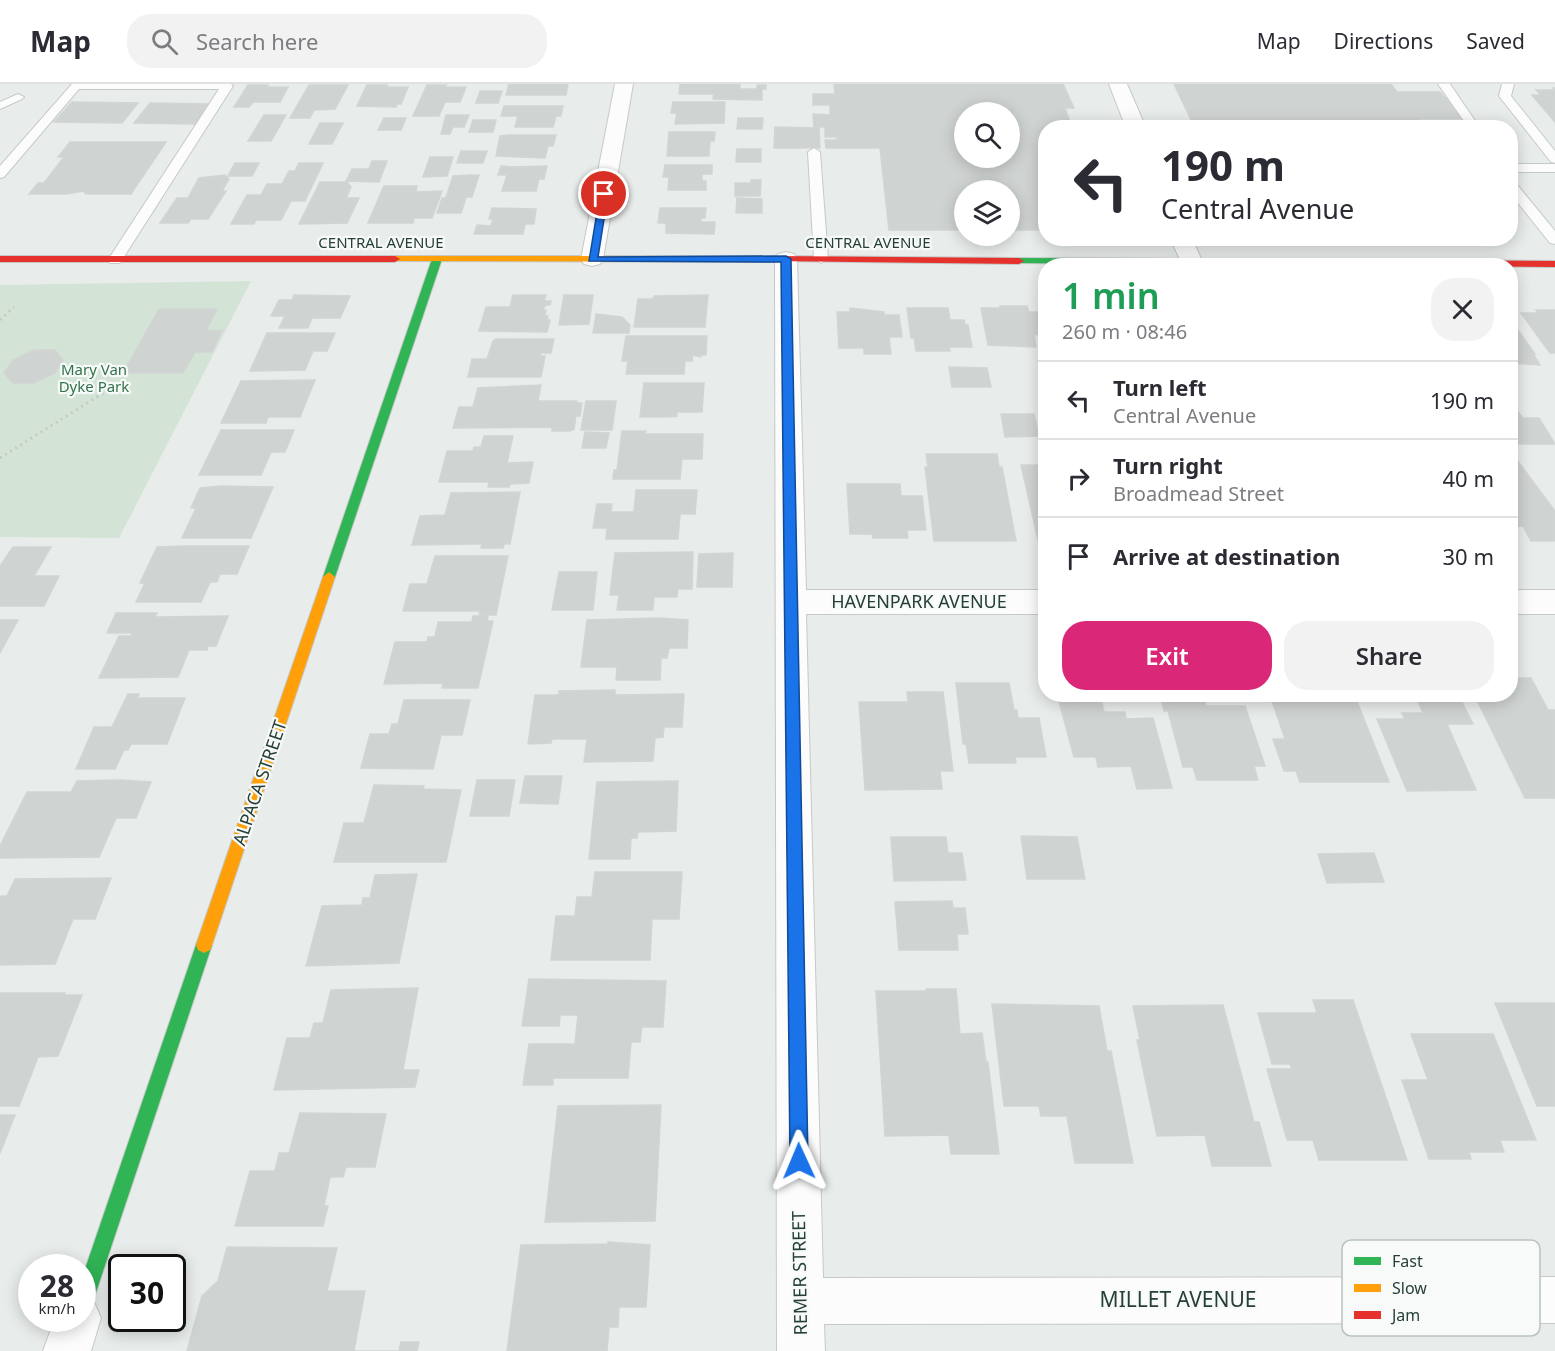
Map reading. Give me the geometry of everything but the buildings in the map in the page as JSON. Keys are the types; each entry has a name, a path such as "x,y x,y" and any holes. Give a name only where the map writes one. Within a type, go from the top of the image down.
{"street":[{"path":"592,259 624,84"},
{"path":"1118,84 1133,120"},
{"name":"CENTRAL AVENUE","path":"0,259 1038,260"},
{"name":"ALPACA STREET","path":"96,1266 438,259"},
{"name":"REMER STREET","path":"786,259 801,1351"},
{"name":"CENTRAL AVENUE","path":"1518,264 1555,264"},
{"name":"HAVENPARK AVENUE","path":"792,602 1038,602"},
{"path":"1518,602 1555,602"},
{"name":"MILLET AVENUE","path":"801,1301 1342,1300"},
{"name":"MILLET AVENUE","path":"1540,1300 1555,1300"},
{"path":"68,1351 74,1332"}],"lane":[{"path":"1444,84 1469,120"},
{"path":"1508,84 1505,96 1555,159"},
{"path":"0,174 76,86 227,86 115,260"},
{"path":"0,106 18,97"},
{"path":"814,152 821,259"},
{"path":"1518,168 1555,168"},
{"path":"1518,194 1555,240"}],"path":[{"path":"0,320 15,307"},
{"path":"0,458 111,388"}],"green space":[{"name":"Mary Van Dyke Park","path":"251,281 119,538 0,537 0,285"}],"traffic: fast":[{"path":"329,577 437,259"},
{"path":"1019,261 1038,261"},
{"path":"96,1265 204,945"}],"traffic: slow":[{"path":"395,259 776,259"},
{"path":"204,945 329,577"}],"traffic: jam":[{"path":"0,259 395,259"},
{"path":"776,259 1019,261"},
{"path":"1518,264 1555,264"}],"route":[{"path":"604,194 592,259 786,259 799,1161"}]}
